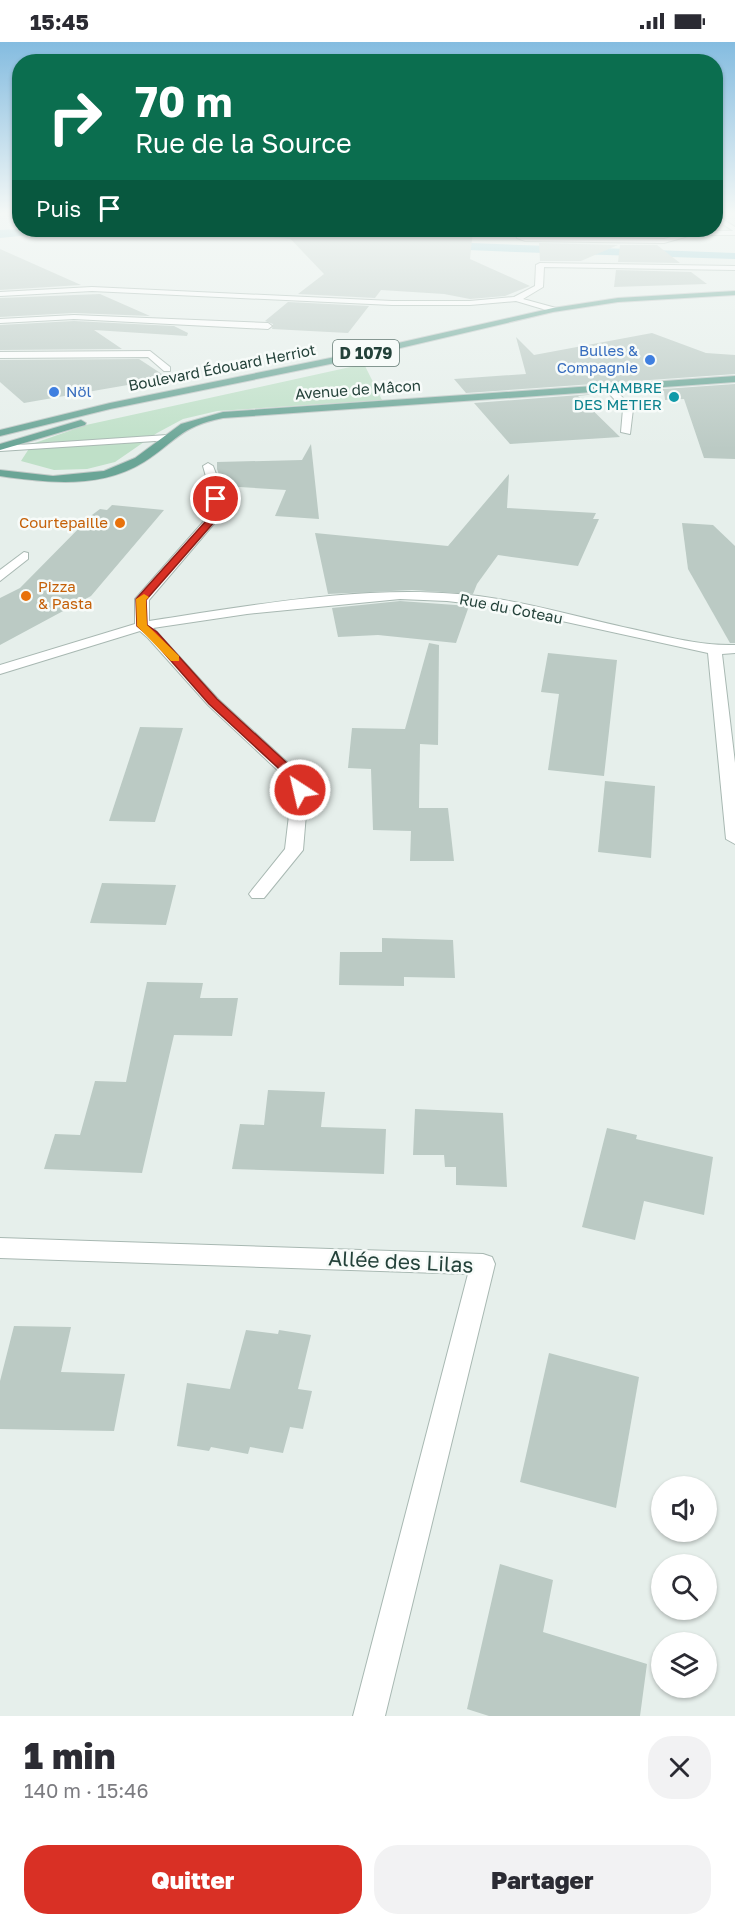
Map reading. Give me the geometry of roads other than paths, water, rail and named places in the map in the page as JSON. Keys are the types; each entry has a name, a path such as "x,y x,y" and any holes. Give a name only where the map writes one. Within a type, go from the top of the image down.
{"main road":[{"name":"Boulevard Édouard Herriot","path":"0,433 110,405 345,358 553,310 618,300 735,293"},
{"name":"Boulevard Édouard Herriot","path":"2,447 128,411 347,366 552,317 631,305 735,298"},
{"name":"Avenue de Mâcon","path":"0,473 58,480 113,472 138,461 167,438 193,422 223,415 735,379"},
{"path":"0,462 4,456 2,447"}],"street":[{"path":"0,294 35,292"},
{"path":"159,292 392,303 470,303 516,299 553,310"},
{"path":"516,299 529,292"},
{"path":"0,321 74,317 268,326"},
{"path":"0,355 150,354 167,369"},
{"path":"609,388 628,409 626,432"},
{"path":"2,447 167,438"},
{"path":"207,466 215,487 218,512 141,599 142,626 153,635 213,702 294,777 300,790 294,850 258,894"},
{"path":"0,577 24,555"},
{"name":"Rue du Coteau","path":"0,670 142,626 247,610 389,596 447,597 498,603 683,645 715,650 735,649"},
{"path":"715,650 735,839"},
{"name":"Allée des Lilas","path":"0,1248 483,1264 369,1716"}],"place":[{"name":"Bulles & Compagnie","path":"650,360"},
{"name":"Nöl","path":"54,392"},
{"name":"CHAMBRE DES METIER","path":"674,397"},
{"name":"Courtepaille","path":"120,523"},
{"name":"Pizza & Pasta","path":"26,596"}]}
